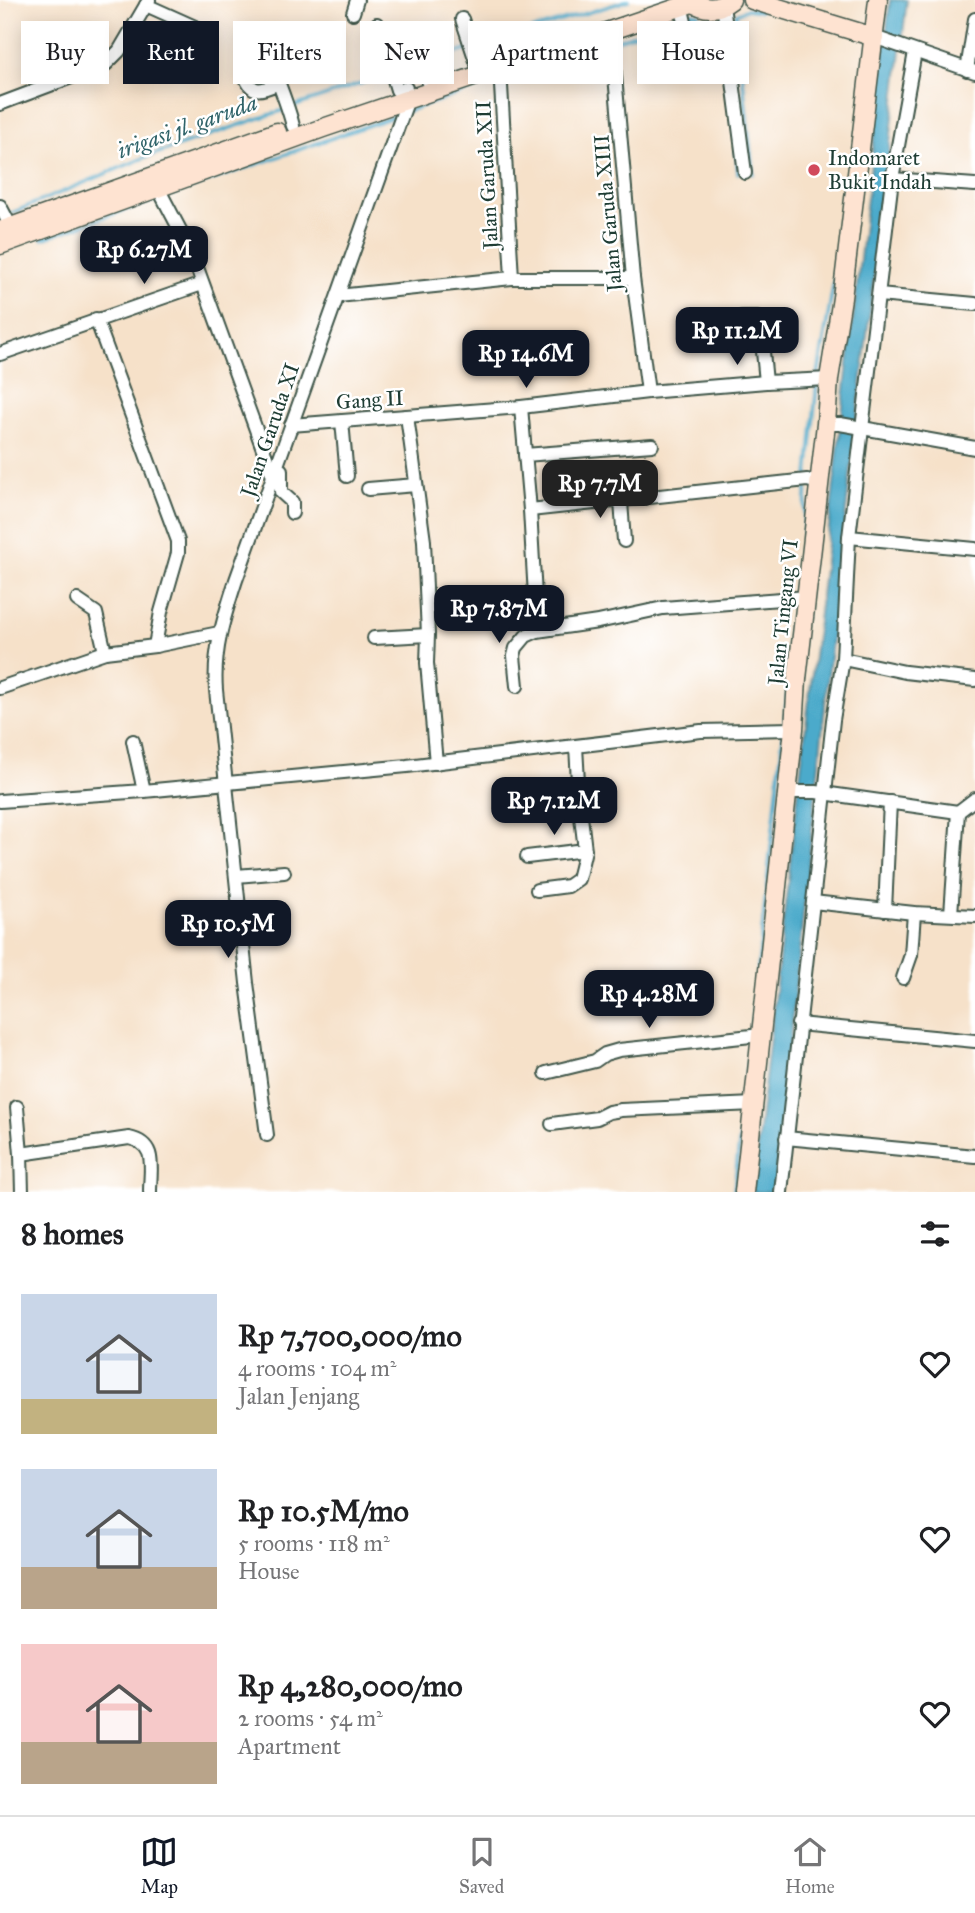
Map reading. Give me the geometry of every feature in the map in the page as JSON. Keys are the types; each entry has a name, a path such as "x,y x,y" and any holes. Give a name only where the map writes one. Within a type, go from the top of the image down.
{"main road":[{"path":"752,0 879,39"},
{"name":"Jalan Tingang VI","path":"744,1192 792,791 797,679 819,483 833,424 829,379 879,39 878,0"},
{"path":"602,21 681,2 711,9 727,3"},
{"path":"623,26 681,2"},
{"path":"0,245 158,188 321,122 399,84"},
{"path":"3,218 290,116 321,122"}],"street":[{"path":"681,2 685,21"},
{"path":"0,104 106,64 119,51 147,3 182,21"},
{"path":"727,3 745,173"},
{"path":"462,19 468,37"},
{"path":"879,39 971,71 975,19"},
{"path":"781,1192 813,902 820,793 843,659 849,537 860,429 892,178 915,52"},
{"path":"279,84 290,116"},
{"name":"Jalan Garuda XI","path":"267,1135 247,983 215,671 219,633 338,296 399,84"},
{"name":"Jalan Garuda XII","path":"501,84 512,278"},
{"name":"Jalan Garuda XIII","path":"616,84 633,278 648,392"},
{"path":"892,178 975,185"},
{"path":"158,188 186,239 274,478"},
{"path":"338,296 512,278 633,278"},
{"path":"0,354 202,284"},
{"path":"879,295 975,304"},
{"path":"742,317 757,318 760,321 766,382"},
{"path":"96,319 178,541 178,553 161,612 155,646"},
{"name":"Gang II","path":"291,425 521,407 648,392 829,379"},
{"path":"521,407 537,631"},
{"path":"407,416 424,541 427,663 436,762"},
{"path":"342,421 347,476"},
{"path":"833,424 975,448"},
{"path":"525,454 652,445"},
{"path":"281,454 281,492 292,502 292,513"},
{"path":"530,510 807,480 819,483"},
{"path":"368,489 416,485"},
{"path":"621,502 624,541"},
{"path":"849,537 975,549"},
{"path":"517,686 516,648 526,636 537,631 598,622 663,608 808,597"},
{"path":"77,600 96,612 105,652"},
{"path":"0,688 105,652 155,646 219,633"},
{"path":"374,638 428,635"},
{"path":"843,659 905,673 975,680"},
{"path":"0,802 144,791 436,762 701,732 794,729"},
{"path":"133,741 144,791"},
{"path":"537,890 568,886 578,879 585,850 576,746"},
{"path":"792,791 958,812 975,799"},
{"path":"516,808 579,800"},
{"path":"885,910 890,802"},
{"path":"951,915 958,812"},
{"path":"527,857 585,850"},
{"path":"236,876 285,872"},
{"path":"813,902 914,913 975,916"},
{"path":"903,978 911,955 914,913"},
{"path":"799,1024 975,1041"},
{"path":"546,1073 595,1061 605,1054 619,1050 761,1035"},
{"path":"551,1124 597,1118 621,1110 754,1104"},
{"path":"17,1107 22,1192"},
{"path":"786,1138 975,1156"},
{"path":"21,1154 138,1140 150,1151 150,1192"}],"water":[{"path":"890,0 907,0 841,553 774,1192 752,1192"}],"waterway":[{"name":"irigasi jl. garuda","path":"9,214 146,157 392,73 629,0"},
{"path":"753,174 736,14 747,9 760,11"},
{"path":"623,38 692,13 699,14"},
{"path":"408,111 488,84"},
{"path":"42,239 398,115"},
{"path":"736,151 738,173"},
{"path":"818,375 840,245"},
{"path":"808,476 817,383"},
{"path":"801,564 807,484"},
{"path":"751,1033 788,690"},
{"path":"734,1192 750,1041"}],"place":[{"name":"Indomaret Bukit Indah","path":"814,170"}]}
